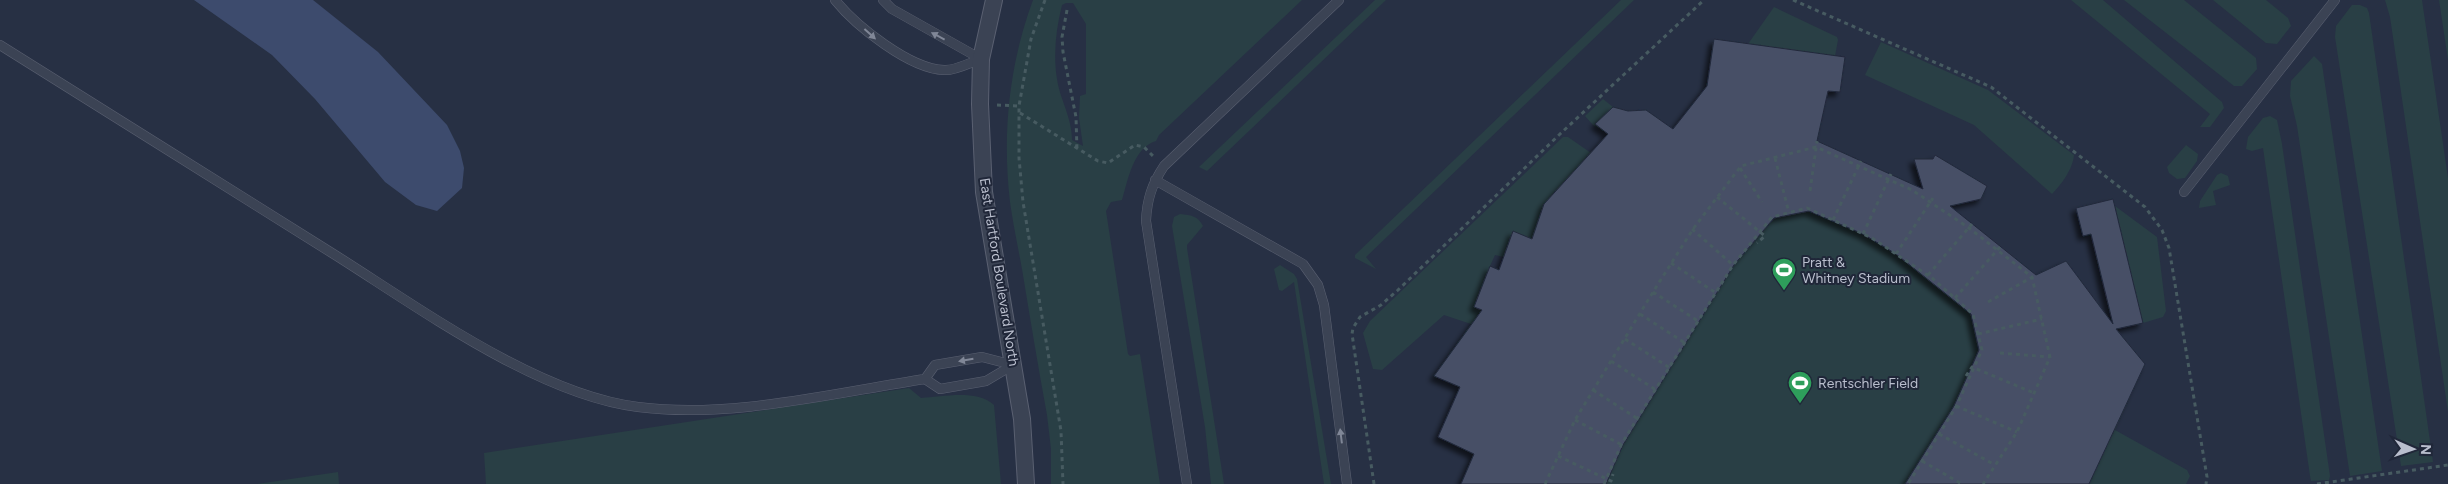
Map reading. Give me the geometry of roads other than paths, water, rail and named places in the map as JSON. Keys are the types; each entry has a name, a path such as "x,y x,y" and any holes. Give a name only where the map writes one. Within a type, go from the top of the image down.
{"street":[{"name":"East Hartford Boulevard North","path":"994,0 981,59 980,104 984,192 1022,419 1026,484"}],"lane":[{"path":"835,0 875,38 908,60 945,70 981,59"},
{"path":"883,0 892,9 981,59"},
{"path":"1187,484 1146,221 1147,200 1155,180 1164,166 1339,0"},
{"path":"2184,192 2335,0"},
{"path":"0,45 417,307 503,358 578,392 638,407 728,410 925,379 940,389 986,381 1013,365"},
{"path":"1155,180 1303,264 1318,285 1324,305 1347,484"},
{"path":"925,379 935,365 982,357 1013,365"}],"water":[{"path":"194,0 313,0 378,52 447,125 460,151 464,168 462,188 437,211 416,205 385,182 315,99 272,55"}],"place":[{"name":"Pratt & Whitney Stadium","path":"1784,291"},
{"name":"Rentschler Field","path":"1800,404"}]}
